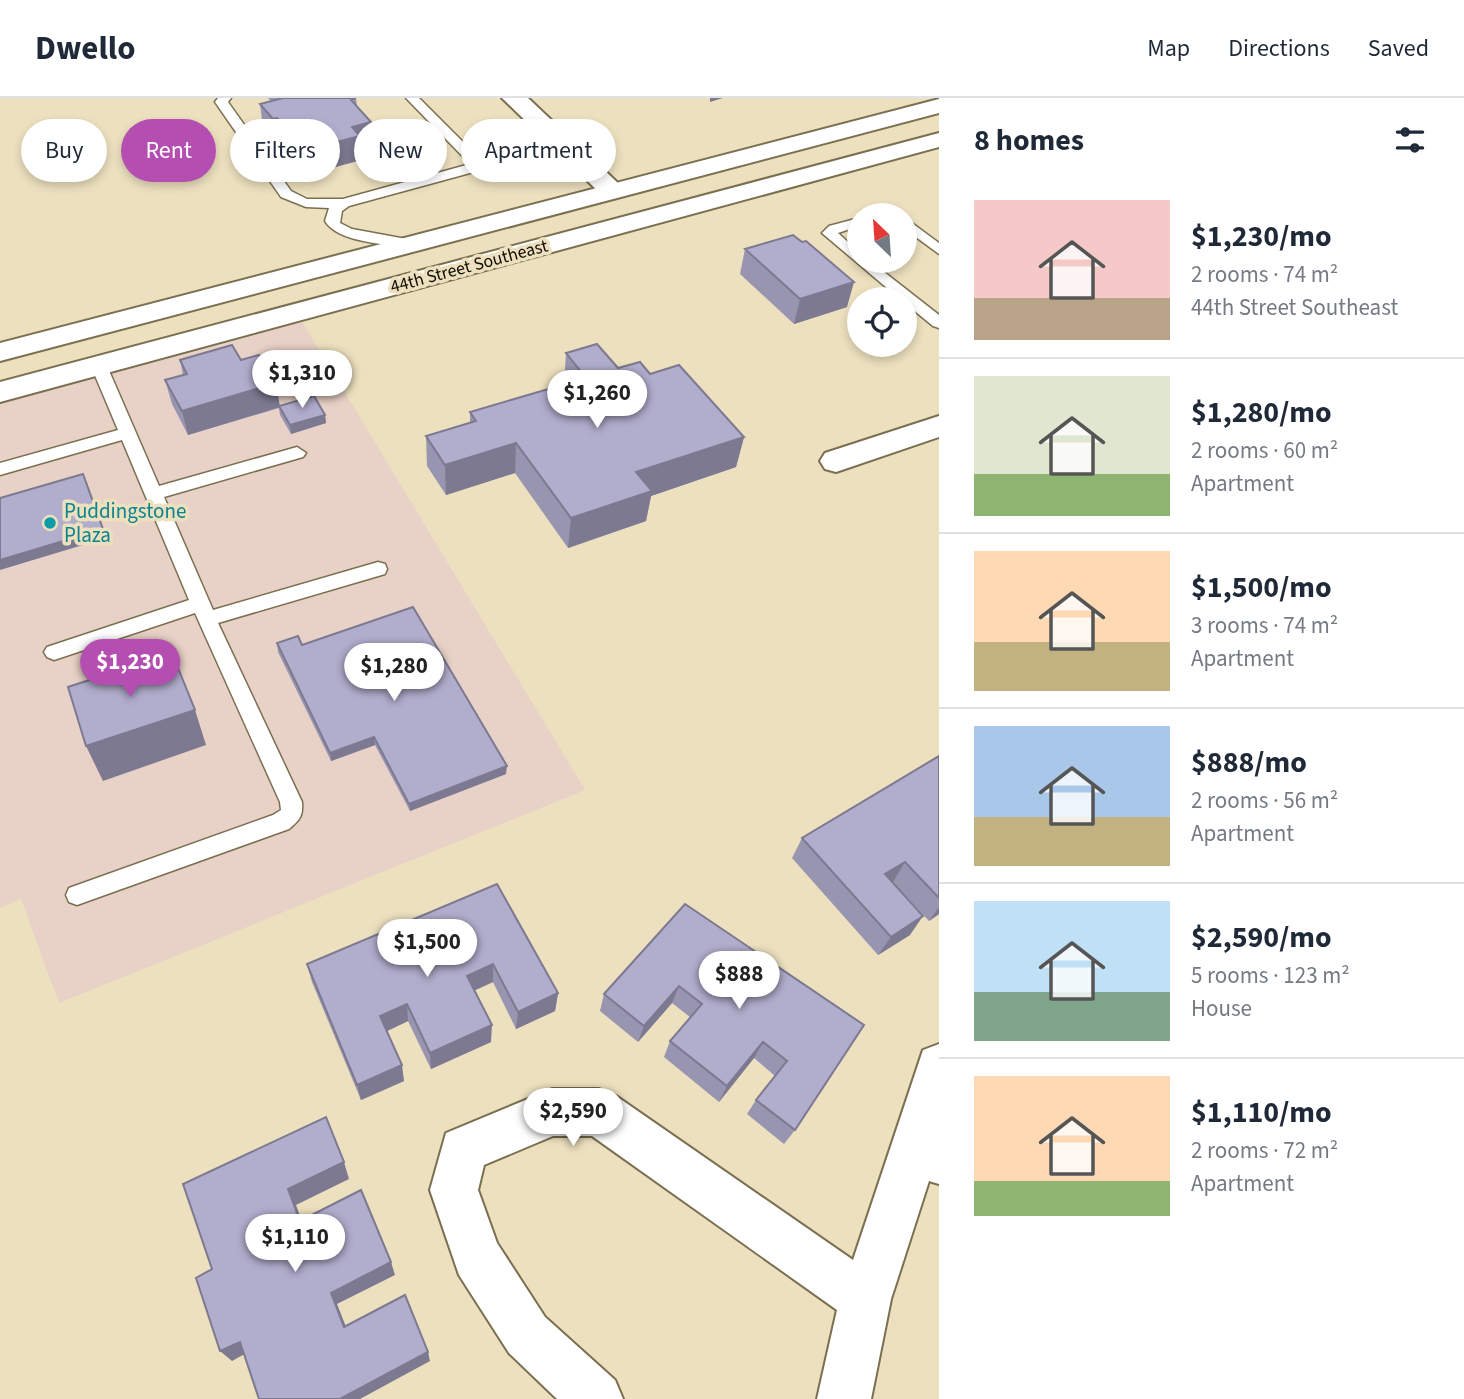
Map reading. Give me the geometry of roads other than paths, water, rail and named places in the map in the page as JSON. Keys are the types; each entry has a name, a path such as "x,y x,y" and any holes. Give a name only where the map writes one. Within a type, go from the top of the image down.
{"main road":[{"path":"514,98 536,119"},
{"name":"44th Street Southeast","path":"0,352 939,106"},
{"name":"44th Street Southeast","path":"0,393 939,140"},
{"path":"443,273 601,220 612,209 615,200 612,191 603,182"},
{"path":"330,304 324,290 328,277 339,267 363,257"},
{"path":"205,338 221,324 232,307 232,300 227,292"},
{"path":"836,461 939,426"},
{"path":"844,1399 866,1299 927,1156 939,1066"},
{"path":"596,1399 527,1335 477,1257 454,1190 463,1150 552,1112 599,1114 866,1299"}],"lane":[{"path":"225,98 221,102 292,200 310,204 344,203 461,172"},
{"path":"412,98 461,148"},
{"path":"344,203 336,209 332,221 342,230 412,244"},
{"path":"847,225 830,233 847,248"},
{"path":"917,232 939,250"},
{"path":"876,273 939,323"},
{"path":"77,895 281,822 292,814 290,802 203,612 99,366"},
{"path":"0,469 128,433"},
{"path":"153,494 297,453"},
{"path":"54,652 378,569"}],"place":[{"name":"Puddingstone Plaza","path":"50,523"}]}
